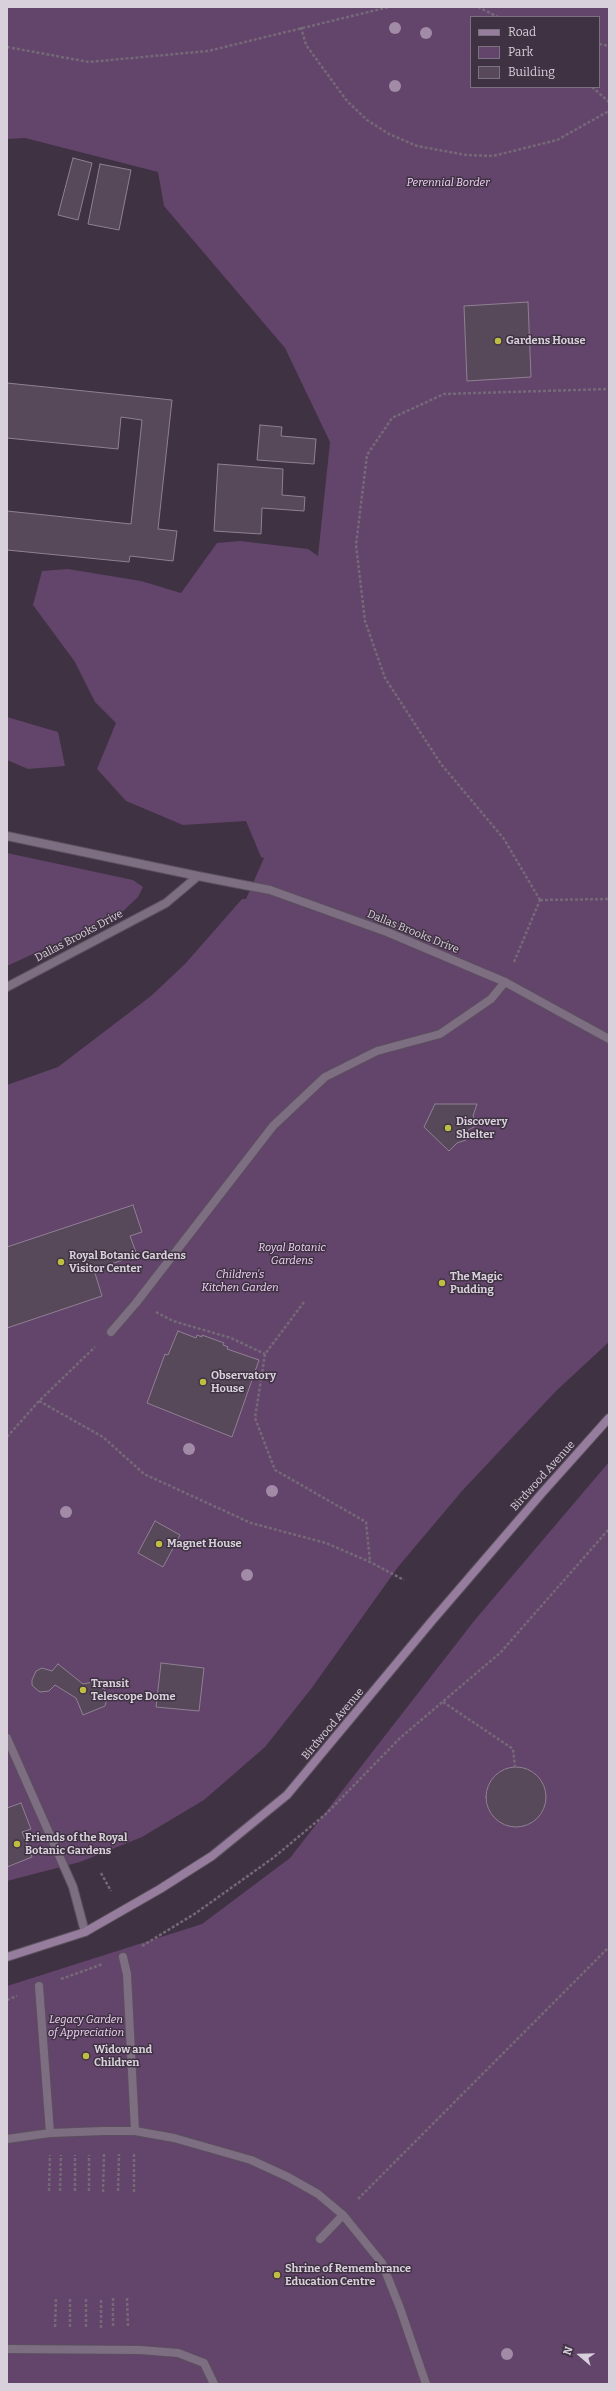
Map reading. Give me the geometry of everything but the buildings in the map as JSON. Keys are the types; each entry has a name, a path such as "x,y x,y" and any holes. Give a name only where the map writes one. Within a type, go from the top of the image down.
{"street":[{"name":"Dallas Brooks Drive","path":"7,836 252,886 283,894 387,932 505,982 609,1039"},
{"name":"Dallas Brooks Drive","path":"7,987 166,903 198,876"},
{"path":"111,1332 136,1303 273,1126 325,1077 377,1051 440,1034 491,999 505,982"},
{"name":"Birdwood Avenue","path":"7,1958 85,1932 160,1889 212,1856 287,1795 436,1616 609,1418"},
{"path":"7,1738 73,1887 85,1932"},
{"path":"123,1957 127,1974 134,2131"},
{"path":"39,1986 50,2132"},
{"path":"7,2139 50,2132 104,2131 134,2131 174,2138 251,2160 288,2177 318,2194 343,2215 382,2263 400,2308 426,2384"},
{"path":"320,2239 343,2215"},
{"path":"7,2349 128,2350 178,2353 204,2363 214,2384"}],"path":[{"path":"7,47 89,62 208,51 301,27 389,7"},
{"path":"478,7 496,16"},
{"path":"301,27 306,46 347,101 367,120 389,134 417,146 466,155 493,156 556,140 609,111"},
{"path":"593,88 609,102"},
{"path":"540,900 504,839 440,764 385,678 365,621 356,545 367,455 392,418 444,394 609,389"},
{"path":"540,900 609,899"},
{"path":"505,982 540,900"},
{"path":"304,1302 265,1354 255,1418 275,1470 366,1522 370,1562"},
{"path":"136,1303 173,1321 231,1338 265,1354"},
{"path":"7,1437 39,1401 111,1332"},
{"path":"39,1401 103,1437 144,1474 251,1522 326,1543 370,1562 404,1580"},
{"path":"7,2000 39,1986 123,1957 196,1913 273,1858 327,1813 400,1738 500,1653 609,1529"},
{"path":"443,1702 513,1749 515,1768"},
{"path":"101,1873 113,1895"},
{"path":"343,2215 609,1947"},
{"path":"103,2192 104,2131"},
{"path":"118,2191 120,2131"},
{"path":"134,2131 134,2192"},
{"path":"48,2191 50,2132"},
{"path":"60,2191 61,2132"},
{"path":"75,2132 75,2191"},
{"path":"88,2191 89,2132"},
{"path":"55,2350 56,2297"},
{"path":"70,2298 70,2350"},
{"path":"85,2350 86,2298"},
{"path":"100,2350 101,2298"},
{"path":"113,2298 114,2350"},
{"path":"127,2298 128,2350"}],"green space":[{"name":"Royal Botanic Gardens","path":"7,7 609,7 609,1342 556,1391 462,1491 398,1567 311,1689 265,1747 204,1800 142,1837 80,1862 7,1881 7,1085 58,1067 151,996 185,964 242,899 246,899 264,858 261,857 246,821 183,825 126,801 97,769 116,723 95,702 75,662 33,605 42,571 68,569 141,581 181,593 217,543 240,541 308,549 318,556 330,442 285,348 164,206 158,172 25,138 7,139"},
{"path":"7,717 58,732 65,766 28,769 7,760"},
{"path":"7,853 133,880 143,887 138,897 120,914 7,966"},
{"name":"Legacy Garden of Appreciation","path":"609,1462 609,2384 7,2384 7,1986 202,1924 290,1858 474,1621"}],"place":[{"name":"Gardens House","path":"498,341"},
{"name":"Discovery Shelter","path":"448,1128"},
{"name":"Royal Botanic Gardens Visitor Center","path":"61,1262"},
{"name":"The Magic Pudding","path":"442,1283"},
{"name":"Observatory House","path":"203,1382"},
{"name":"Magnet House","path":"159,1544"},
{"name":"Transit Telescope Dome","path":"83,1690"},
{"name":"Friends of the Royal Botanic Gardens","path":"17,1844"},
{"name":"Widow and Children","path":"86,2056"},
{"name":"Shrine of Remembrance Education Centre","path":"277,2275"}],"park label":[{"name":"Perennial Border","path":"448,183"},
{"name":"Children's Kitchen Garden","path":"240,1281"}]}
